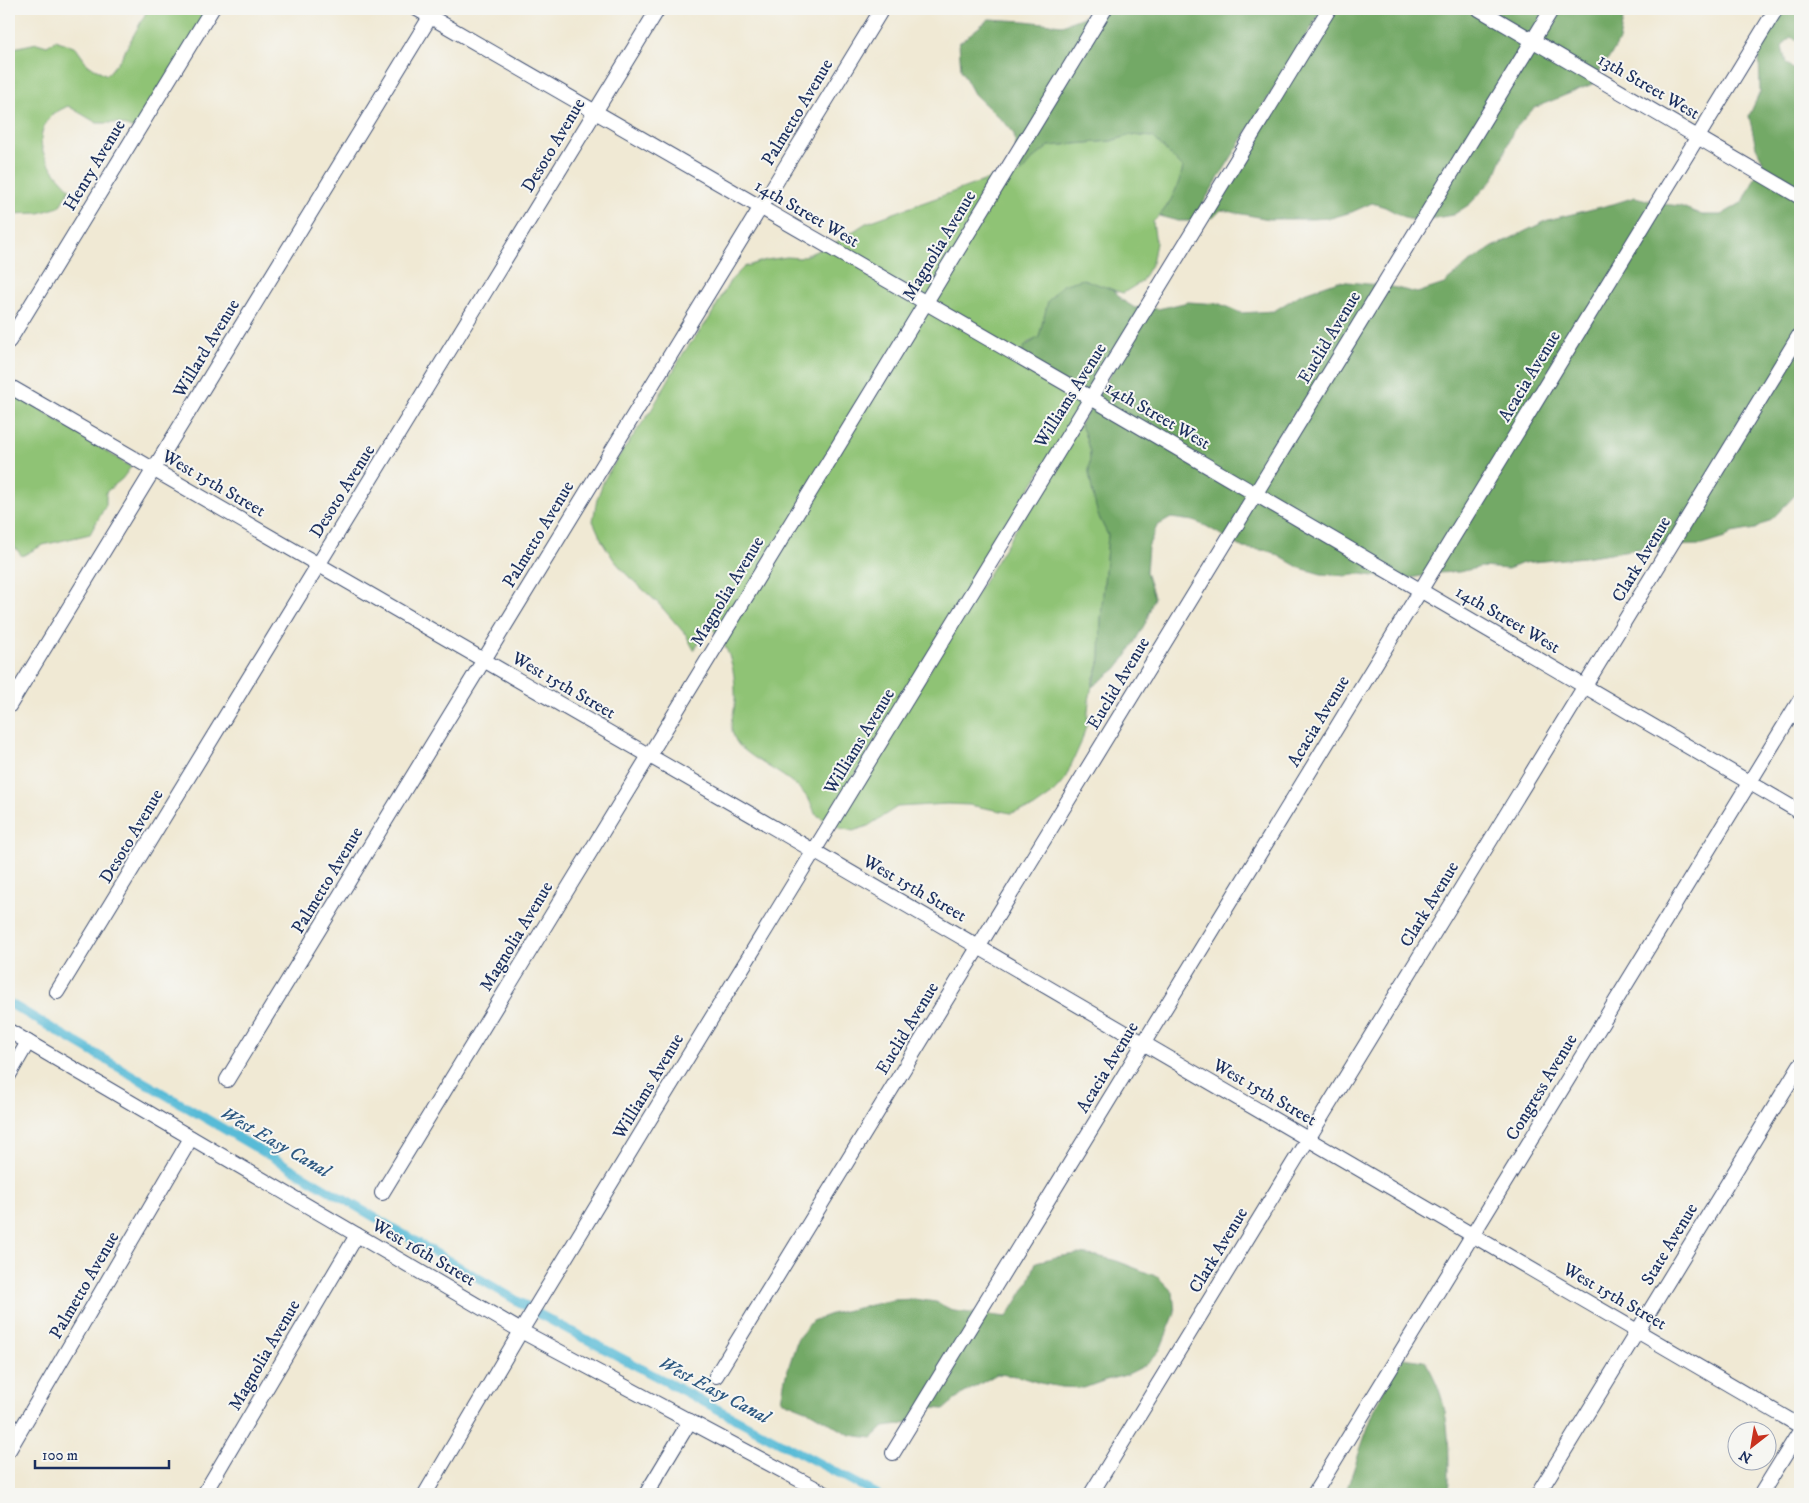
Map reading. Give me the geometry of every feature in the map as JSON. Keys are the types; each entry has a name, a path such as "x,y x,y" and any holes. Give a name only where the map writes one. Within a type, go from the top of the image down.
{"street":[{"name":"Henry Avenue","path":"9,341 212,9"},
{"name":"14th Street West","path":"418,9 432,12 596,112 926,302 1800,812"},
{"name":"Desoto Avenue","path":"58,992 658,9"},
{"name":"Palmetto Avenue","path":"227,1080 882,9"},
{"name":"Magnolia Avenue","path":"382,1193 1105,9"},
{"name":"Williams Avenue","path":"425,1494 521,1331 1329,9"},
{"name":"13th Street West","path":"1479,9 1800,197"},
{"name":"Euclid Avenue","path":"716,1376 1552,9"},
{"name":"Acacia Avenue","path":"893,1453 1776,9"},
{"name":"Willard Avenue","path":"9,706 432,12"},
{"name":"Clark Avenue","path":"1091,1494 1800,334"},
{"name":"West 15th Street","path":"9,386 978,946 1800,1426"},
{"name":"Congress Avenue","path":"1314,1494 1800,700"},
{"name":"West 16th Street","path":"9,1031 521,1331 826,1494"},
{"path":"9,1075 28,1042"},
{"name":"State Avenue","path":"1538,1494 1800,1065"},
{"name":"Palmetto Avenue","path":"9,1450 191,1138"},
{"name":"Magnolia Avenue","path":"204,1494 357,1236"},
{"path":"646,1494 690,1421"},
{"path":"1761,1494 1800,1431"}],"green space":[{"path":"148,9 212,9 137,130 118,123 97,123 68,106 49,118 43,128 42,147 50,165 70,189 59,207 39,213 9,214 9,49 37,43 47,46 56,40 76,48 88,65 107,75 121,58"},
{"path":"1099,9 1323,9 1192,221 1178,221 1159,216 1174,194 1183,168 1153,137 1131,135 1111,141 1049,146 1032,160 1020,174 1014,135 1010,128 974,94 961,70 959,43 989,19 1062,25 1094,13"},
{"path":"1334,9 1625,9 1619,41 1608,60 1603,63 1595,83 1534,108 1513,131 1494,178 1470,204 1453,215 1423,220 1408,219 1385,207 1372,203 1352,212 1331,218 1269,219 1221,210 1214,217 1206,219"},
{"path":"1775,9 1800,9 1800,41 1790,37 1782,47 1786,63 1800,75 1800,490 1773,518 1755,529 1732,533 1725,538 1702,545 1657,546 1584,557 1523,563 1508,569 1481,567 1459,572 1437,573 1411,578 1361,574 1347,576 1321,574 1300,568 1270,551 1243,548 1206,526 1193,521 1171,518 1157,526 1148,547 1146,572 1154,597 1146,622 1127,655 1116,669 1092,687 1100,661 1101,619 1108,535 1098,515 1089,473 1090,452 1080,424 1151,308 1158,309 1188,302 1220,304 1241,313 1274,311 1301,294 1338,281 1388,286 1417,293 1444,284 1467,264 1493,247 1548,220 1635,197 1680,206 1702,215 1721,215 1743,202 1763,161 1756,147 1749,116 1760,92 1759,50 1769,16"},
{"path":"1131,135 1154,137 1183,168 1172,197 1165,209 1153,222 1156,243 1152,263 1141,282 1123,293 1103,287 1043,320 1039,338 1027,343 1079,408 827,821 815,814 811,803 796,786 757,760 736,741 731,728 735,702 733,670 727,651 716,633 709,625 694,650 686,635 658,603 628,576 614,560 602,541 593,521 597,499 604,480 652,409 684,352 709,319 730,281 744,267 766,260 787,257 800,258 835,243 866,223 992,178 1020,174 1032,160 1049,146 1111,141"},
{"path":"1083,279 1114,290 1122,300 1135,308 1141,307 1079,408 1063,388 1022,356 1024,347 1039,337 1048,301 1062,285"},
{"path":"9,388 131,467 122,479 106,492 106,505 90,534 43,545 22,556 9,540"},
{"path":"1080,424 1090,452 1089,473 1098,515 1108,535 1101,619 1100,661 1093,680 1087,723 1081,743 1064,781 1050,796 1033,808 1011,813 969,805 947,804 897,807 868,826 853,831 836,827 835,826"},
{"path":"1077,1254 1117,1261 1158,1277 1173,1292 1175,1313 1160,1350 1146,1365 1126,1375 1084,1388 1061,1387 1017,1376 997,1374 961,1395 944,1409 929,1408 915,1420 900,1425 884,1427 872,1438 850,1435 811,1412 781,1400 785,1378 798,1338 812,1321 831,1314 893,1300 914,1299 936,1302 954,1311 1007,1317 1029,1281 1036,1262"},
{"path":"1403,1358 1425,1361 1444,1405 1449,1451 1449,1484 1447,1494 1345,1494 1376,1407"}],"waterway":[{"name":"West Easy Canal","path":"9,1003 526,1306"},
{"name":"West Easy Canal","path":"537,1313 877,1494"}]}
